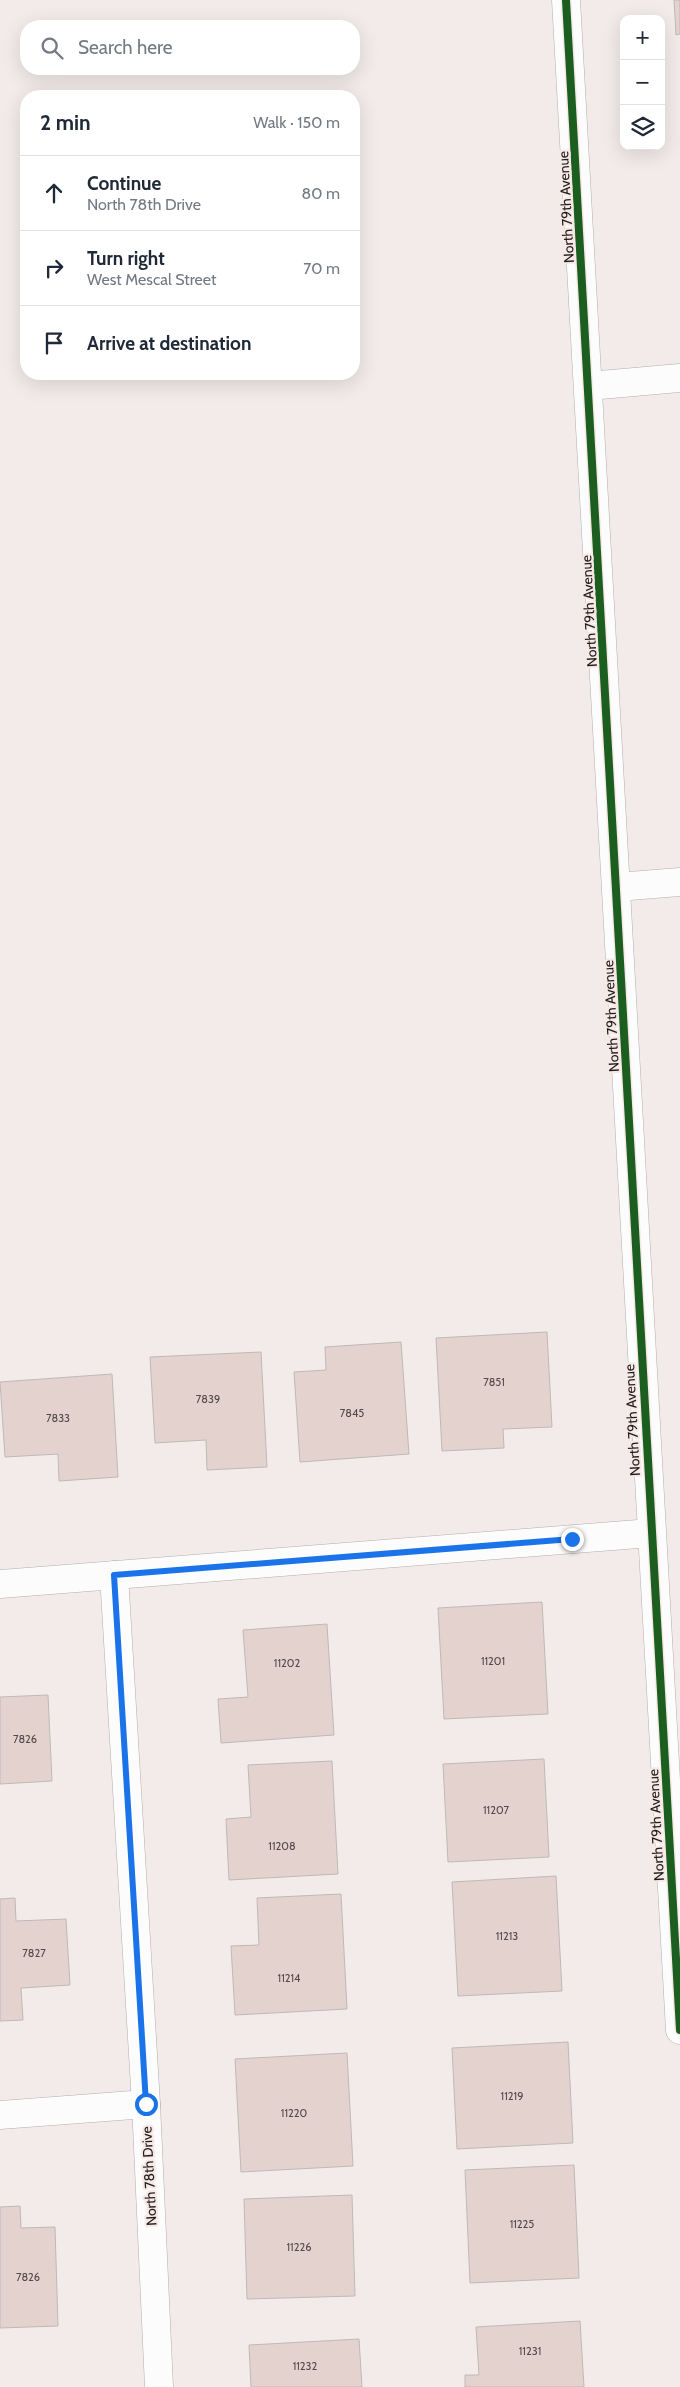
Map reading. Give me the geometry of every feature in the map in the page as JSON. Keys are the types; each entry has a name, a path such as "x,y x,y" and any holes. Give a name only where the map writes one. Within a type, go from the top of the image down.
{"street":[{"name":"North 79th Avenue","path":"566,0 617,887 651,1533 675,1839 680,2030"},
{"path":"589,386 680,378"},
{"path":"617,887 680,882"},
{"path":"0,1584 651,1533"},
{"name":"North 78th Drive","path":"114,1575 146,2104 159,2387"},
{"path":"0,2115 146,2104"}],"building":[{"path":"674,0 680,0 680,34 676,35"},
{"path":"547,1332 552,1427 503,1429 504,1448 442,1451 436,1338"},
{"path":"401,1342 409,1454 300,1462 294,1372 326,1370 325,1347"},
{"path":"261,1352 267,1467 207,1470 206,1440 155,1443 150,1357"},
{"path":"112,1374 118,1477 59,1481 58,1454 5,1457 0,1382"},
{"path":"542,1602 548,1714 444,1719 438,1608"},
{"path":"327,1624 334,1735 221,1743 218,1699 248,1697 243,1630"},
{"path":"48,1695 52,1781 0,1784 0,1697"},
{"path":"544,1759 549,1857 448,1862 443,1764"},
{"path":"332,1761 338,1874 229,1880 226,1819 251,1817 248,1765"},
{"path":"556,1876 562,1991 458,1996 452,1882"},
{"path":"341,1894 347,2009 235,2015 231,1946 259,1945 257,1898"},
{"path":"15,1898 16,1921 66,1919 70,1985 21,1988 23,2020 0,2021 0,1899"},
{"path":"568,2042 573,2143 457,2149 452,2048"},
{"path":"347,2053 353,2166 241,2172 235,2059"},
{"path":"574,2165 579,2278 470,2283 465,2170"},
{"path":"352,2195 355,2296 247,2299 244,2199"},
{"path":"20,2206 21,2228 55,2227 58,2326 0,2328 0,2207"},
{"path":"580,2321 584,2387 465,2387 465,2375 479,2375 476,2327"},
{"path":"359,2339 362,2387 251,2387 249,2345"}],"cycle path":[{"path":"566,0 680,2030"}],"route":[{"path":"146,2104 114,1575 572,1539"}]}
